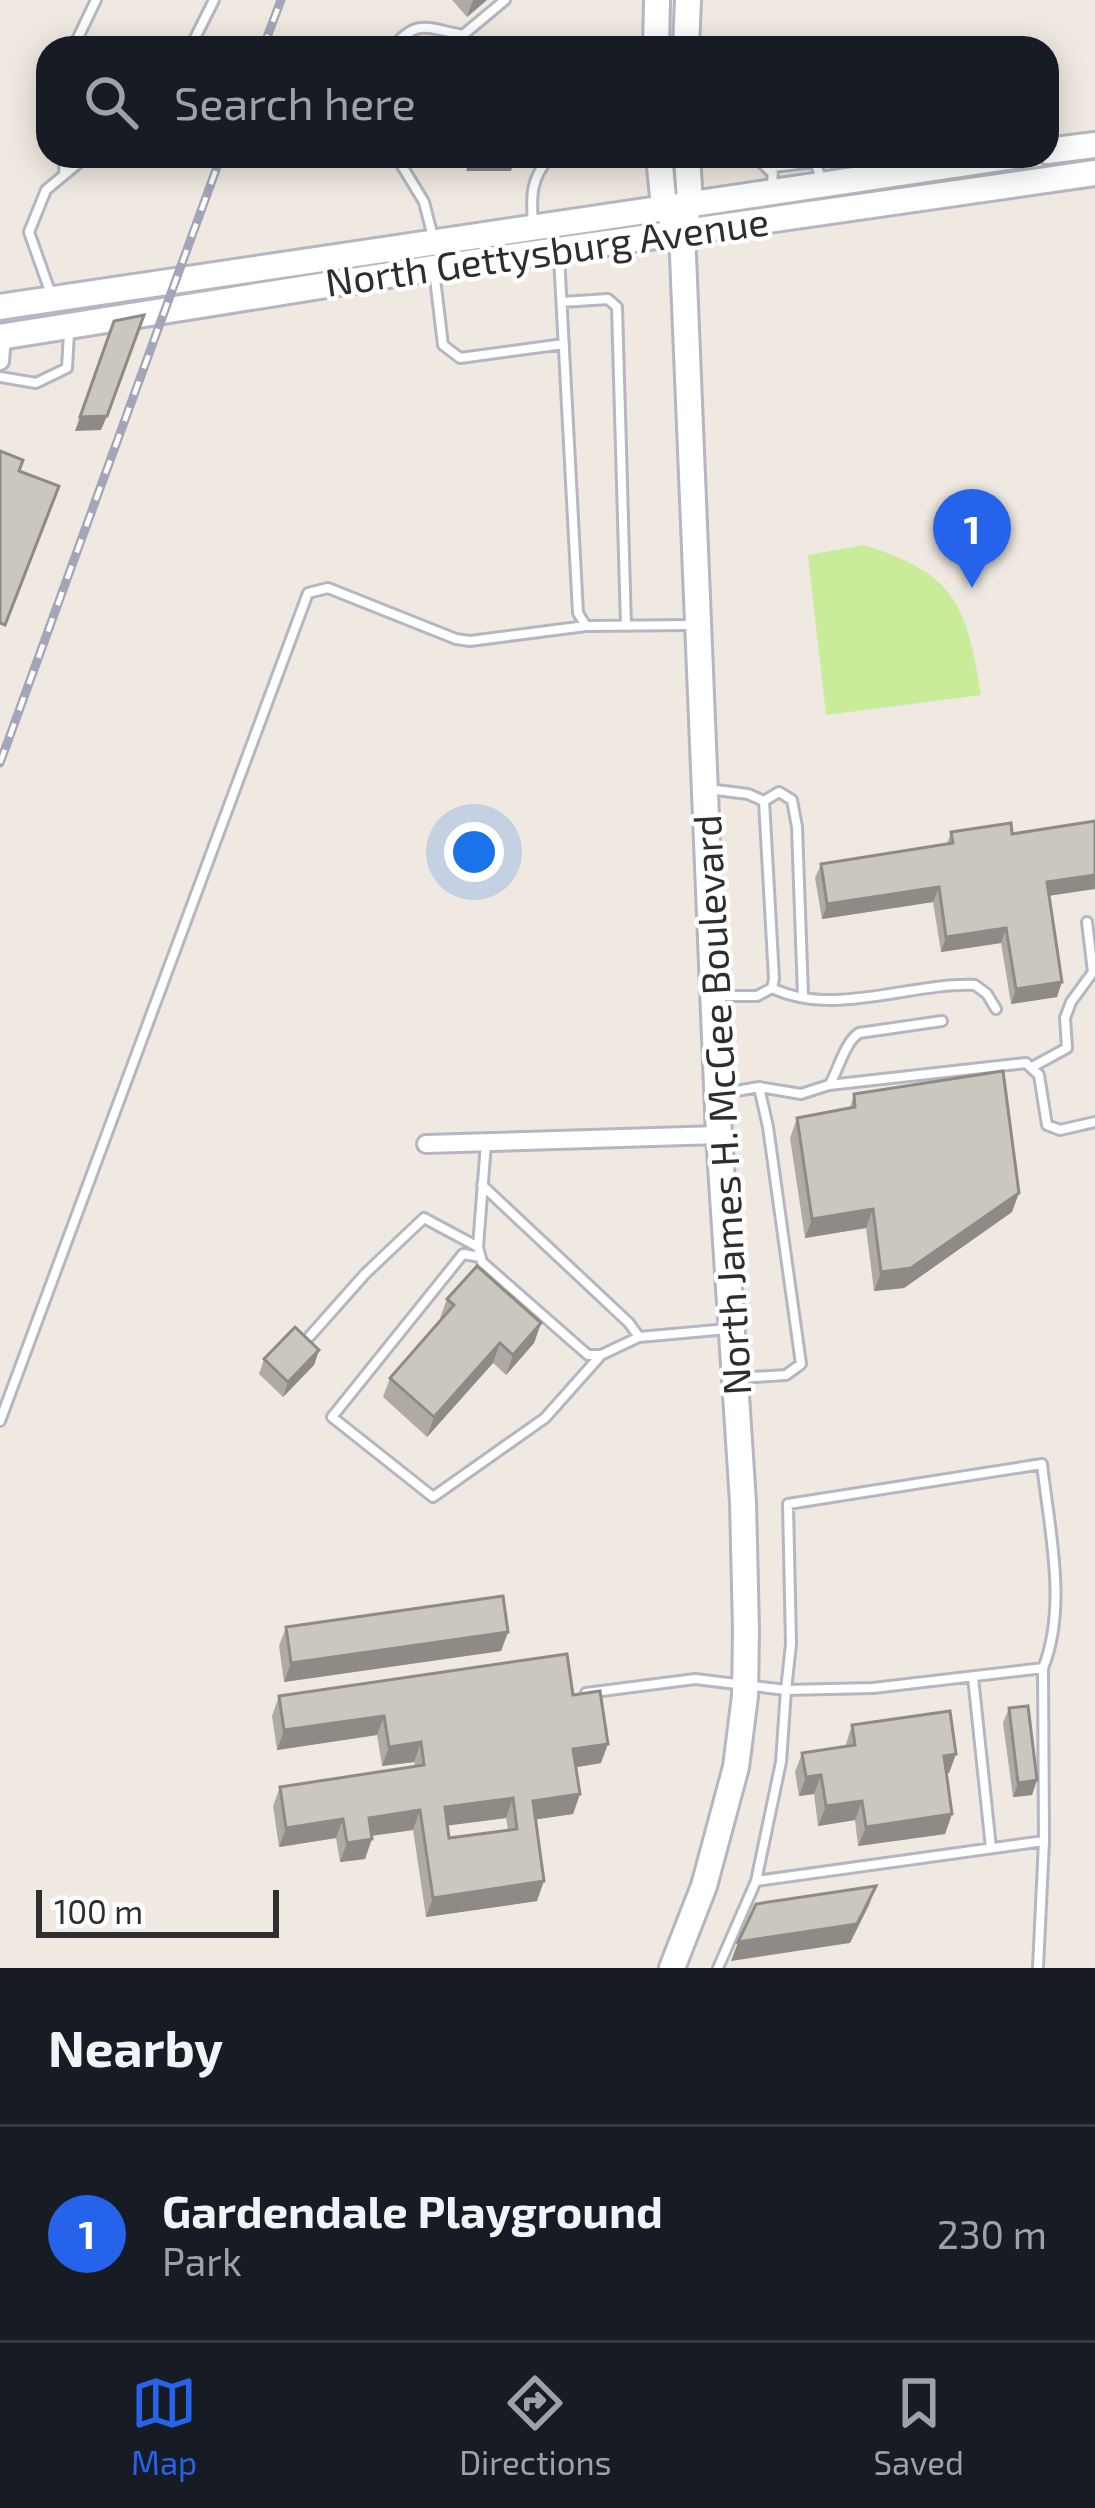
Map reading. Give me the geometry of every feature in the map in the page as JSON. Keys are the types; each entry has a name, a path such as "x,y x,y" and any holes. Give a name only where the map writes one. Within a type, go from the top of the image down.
{"main road":[{"path":"656,36 657,0"},
{"path":"686,36 688,0"},
{"path":"1059,150 1095,145"},
{"path":"660,168 664,207 682,231"},
{"name":"North James H. McGee Boulevard","path":"672,1968 720,1835 736,1767 746,1685 747,1603 717,1094 682,231 690,202 688,168"},
{"name":"North Gettysburg Avenue","path":"1,345 69,325 434,255 533,227 690,202 821,168"},
{"name":"North Gettysburg Avenue","path":"0,307 434,255 559,250 1095,173"}],"street":[{"path":"426,1144 719,1135"}],"lane":[{"path":"80,36 96,0"},
{"path":"196,36 214,0"},
{"path":"402,36 420,25 463,35 506,0"},
{"path":"64,168 64,175"},
{"path":"52,299 29,232 46,190 72,168"},
{"path":"403,168 424,202 443,345 450,354 460,358 564,344"},
{"path":"533,227 530,193 539,168"},
{"path":"762,168 771,180"},
{"path":"559,250 578,613 586,626"},
{"path":"562,302 608,299 616,307 626,626"},
{"path":"0,376 36,383 67,368 69,325"},
{"path":"0,1421 308,593 328,588 470,641 586,626 698,625"},
{"path":"706,789 764,800 779,793 792,800 803,996"},
{"path":"764,800 772,988"},
{"path":"1034,1066 1067,1048 1065,1018 1094,971 1087,922"},
{"path":"714,996 757,996 772,988 821,1000 975,986 996,1009"},
{"path":"829,1085 849,1039 859,1033 942,1021"},
{"path":"717,1094 759,1087 801,1094 829,1085 1027,1063 1039,1075 1047,1125 1060,1130 1095,1122"},
{"path":"734,1378 786,1375 801,1364 759,1087"},
{"path":"479,1252 486,1142"},
{"path":"482,1185 639,1337"},
{"path":"310,1336 424,1218 479,1252 588,1355 639,1337 731,1328"},
{"path":"479,1252 463,1253 332,1417 433,1497 545,1418 601,1354"},
{"path":"718,1968 756,1882 781,1762 790,1645 788,1504 1042,1463 1055,1610 1043,1668 1044,1841 1038,1968"},
{"path":"586,1693 695,1679 786,1690 873,1688 1043,1668"},
{"path":"973,1677 991,1848"},
{"path":"756,1882 1044,1841"}],"green space":[{"path":"864,545 919,568 951,597 969,637 981,695 826,715 808,555"}],"building":[{"path":"144,315 107,416 80,417 114,321"},
{"path":"0,451 23,460 19,471 59,486 5,625 0,623"},
{"path":"1095,821 1095,875 1047,882 1062,982 1016,989 1006,928 946,937 939,887 827,904 821,864 953,843 951,832 1011,823 1012,834"},
{"path":"1003,1071 1019,1193 911,1268 881,1272 873,1209 812,1219 797,1118 855,1107 854,1094"},
{"path":"477,1266 541,1323 513,1355 500,1343 434,1417 390,1378 454,1305 447,1299"},
{"path":"295,1327 319,1350 288,1382 264,1359"},
{"path":"503,1596 508,1632 291,1663 286,1627"},
{"path":"567,1654 573,1695 600,1691 608,1744 573,1749 580,1794 533,1801 544,1881 433,1898 420,1810 369,1818 372,1839 347,1843 343,1819 286,1828 280,1787 424,1765 421,1742 389,1747 384,1716 284,1730 279,1696","holes":["513,1798 517,1829 449,1838 445,1807"]},
{"path":"1028,1706 1037,1780 1018,1783 1009,1708"},
{"path":"950,1711 956,1754 944,1756 952,1814 866,1827 862,1801 826,1806 821,1775 806,1777 802,1753 855,1745 852,1725"},
{"path":"876,1886 857,1924 738,1942 756,1904"}],"railway":[{"path":"268,36 281,0"},
{"path":"0,763 217,168"}],"place":[{"name":"Gardendale Playground","path":"972,588"}]}
